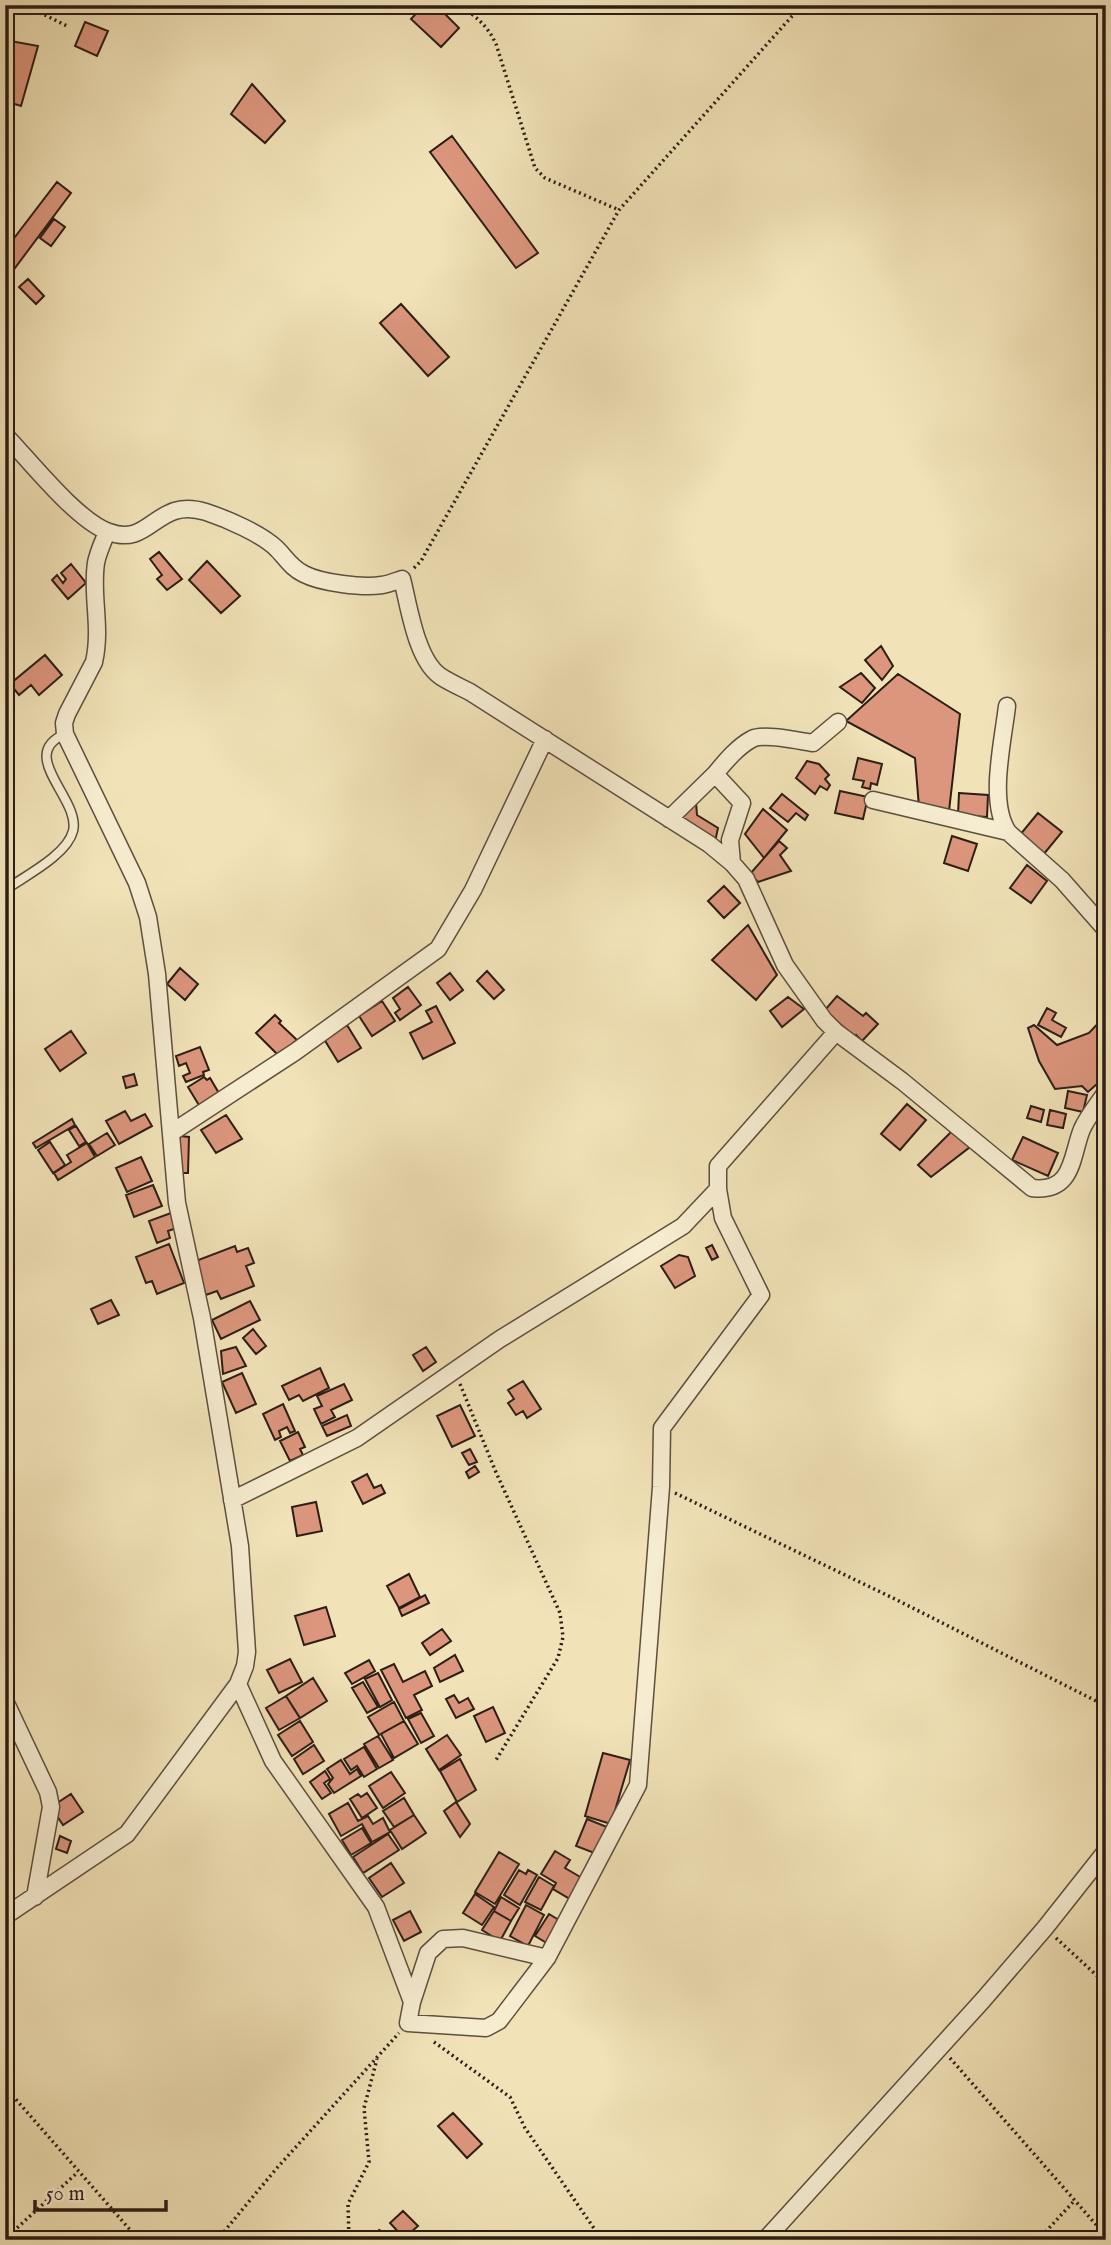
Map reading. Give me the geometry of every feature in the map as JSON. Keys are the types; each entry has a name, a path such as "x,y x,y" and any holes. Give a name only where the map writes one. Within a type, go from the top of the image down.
{"street":[{"path":"5,435 84,518 107,532 124,536 141,532 164,514 181,508 205,512 261,537 277,548 288,563 304,575 344,584 382,585 402,579 419,642 433,669 440,676 545,739 709,844 732,863 746,880 785,965 809,1001 836,1032 902,1081 1032,1188 1044,1189 1055,1184 1070,1171 1083,1128 1106,1092"},
{"path":"5,1916 127,1834 238,1684 245,1667 247,1652 240,1546 202,1318 177,1203 156,965 148,917 137,883 65,734 67,714 96,653 99,638 96,563 107,532"},
{"path":"1007,706 998,793 998,810 1002,824 1062,880 1106,930"},
{"path":"669,819 731,755 754,738 784,738 813,743 838,722"},
{"path":"172,1133 295,1052 438,949 473,890 545,739"},
{"path":"715,774 742,803 730,840 732,863"},
{"path":"873,800 1008,832"},
{"path":"547,1958 463,1938 443,1939 428,1954 408,2023 486,2028 499,2021 547,1958 638,1785 661,1487 662,1428 761,1295 723,1218 718,1189 718,1166 836,1032"},
{"path":"232,1500 356,1438 500,1339 683,1226 718,1189"},
{"path":"238,1684 274,1761 376,1907 412,2002"},
{"path":"5,1701 48,1792 51,1807 35,1897"},
{"path":"765,2240 1045,1928 1106,1852"}],"lane":[{"path":"5,890 65,849 73,831 73,817 46,764 48,751 55,738 65,734"}],"path":[{"path":"25,5 67,26"},
{"path":"458,5 488,28 496,44 535,168 545,178 619,210"},
{"path":"402,579 421,561 619,210 802,5"},
{"path":"454,1370 495,1470 560,1613 563,1637 558,1658 496,1760"},
{"path":"661,1487 897,1600 1106,1706"},
{"path":"1045,1928 1106,1984"},
{"path":"217,2240 276,2169 408,2023 510,2097 525,2128 602,2240"},
{"path":"940,2047 1106,2236"},
{"path":"349,2240 348,2204 369,2162 364,2108 378,2056"},
{"path":"5,2087 139,2240"},
{"path":"5,2239 79,2171"},
{"path":"1038,2240 1075,2200"}],"building":[{"path":"424,5 436,5 459,28 441,47 411,19"},
{"path":"85,22 108,31 97,56 75,46"},
{"path":"5,40 38,46 21,106 5,101"},
{"path":"252,84 285,121 265,143 231,114"},
{"path":"452,136 538,253 516,268 430,152"},
{"path":"57,182 71,193 9,276 5,273 5,250"},
{"path":"54,219 65,227 51,246 40,238"},
{"path":"28,279 44,296 36,304 19,287"},
{"path":"401,304 449,357 428,376 380,323"},
{"path":"159,552 182,579 167,590 157,579 162,575 150,559"},
{"path":"207,561 240,596 221,613 189,580"},
{"path":"71,564 86,583 68,599 52,580 57,575 63,583 66,579 61,573"},
{"path":"881,646 893,666 882,680 865,660"},
{"path":"45,655 62,675 39,695 31,685 19,695 10,684"},
{"path":"861,673 875,688 862,703 840,687"},
{"path":"898,674 960,714 949,811 919,807 915,758 846,721"},
{"path":"858,758 882,764 877,785 871,783 870,789 862,787 864,781 853,779"},
{"path":"807,761 819,764 829,775 825,779 830,785 827,790 820,786 815,794 796,778"},
{"path":"840,791 868,797 863,819 835,813"},
{"path":"959,793 988,795 987,817 958,815"},
{"path":"782,794 808,815 805,820 796,813 788,822 770,808"},
{"path":"696,802 697,815 718,828 715,842 676,820"},
{"path":"763,809 787,830 764,858 745,834"},
{"path":"1038,813 1062,832 1043,855 1019,836"},
{"path":"952,836 977,844 968,871 944,863"},
{"path":"779,841 787,848 780,855 791,871 758,882 750,874"},
{"path":"1027,865 1047,881 1031,903 1010,888"},
{"path":"724,886 740,903 724,918 708,901"},
{"path":"748,925 777,975 756,1000 712,960"},
{"path":"180,968 198,984 185,1000 167,984"},
{"path":"487,971 504,990 494,999 477,981"},
{"path":"450,973 463,990 450,1000 437,983"},
{"path":"408,987 421,1005 400,1020 395,1013 400,1009 393,998"},
{"path":"837,996 863,1016 866,1013 878,1024 862,1041 825,1010"},
{"path":"788,997 804,1009 782,1027 770,1011"},
{"path":"382,1001 395,1021 372,1036 359,1016"},
{"path":"436,1006 455,1043 423,1059 410,1033 432,1022 426,1011"},
{"path":"1047,1008 1056,1013 1052,1020 1066,1028 1061,1037 1038,1025"},
{"path":"275,1015 281,1021 279,1023 297,1040 280,1057 256,1033"},
{"path":"1106,1015 1106,1076 1088,1092 1082,1086 1055,1089 1039,1061 1028,1028 1034,1025 1057,1045 1089,1033"},
{"path":"347,1025 361,1048 338,1062 324,1039"},
{"path":"71,1031 86,1053 60,1071 45,1049"},
{"path":"200,1047 209,1070 203,1072 204,1075 186,1082 183,1076 190,1073 186,1063 179,1066 176,1056"},
{"path":"134,1074 137,1085 126,1088 123,1077"},
{"path":"204,1077 207,1080 210,1078 220,1095 200,1107 188,1087"},
{"path":"1068,1091 1087,1095 1083,1112 1065,1108"},
{"path":"907,1104 926,1120 900,1150 881,1134"},
{"path":"1031,1106 1044,1110 1041,1122 1027,1118"},
{"path":"1050,1110 1066,1114 1063,1128 1047,1125"},
{"path":"125,1111 131,1121 145,1114 152,1126 119,1144 106,1121"},
{"path":"226,1115 242,1139 216,1153 201,1130"},
{"path":"72,1119 75,1125 36,1148 33,1143"},
{"path":"76,1126 86,1142 79,1146 69,1130"},
{"path":"954,1129 970,1147 931,1177 918,1165"},
{"path":"107,1133 115,1145 97,1156 89,1144"},
{"path":"180,1136 189,1137 188,1173 178,1173"},
{"path":"1023,1137 1058,1153 1048,1176 1012,1160"},
{"path":"50,1142 65,1165 53,1173 38,1150"},
{"path":"87,1143 95,1157 58,1180 54,1173 71,1162 67,1155"},
{"path":"141,1157 152,1181 127,1192 116,1168"},
{"path":"153,1185 162,1206 134,1217 126,1195"},
{"path":"171,1213 177,1228 168,1231 170,1238 157,1243 149,1221"},
{"path":"169,1244 184,1283 157,1294 152,1281 146,1283 136,1257"},
{"path":"712,1245 718,1257 712,1260 706,1248"},
{"path":"235,1246 237,1252 248,1248 254,1263 246,1266 254,1286 221,1299 217,1291 206,1295 193,1262"},
{"path":"679,1255 688,1257 695,1276 675,1288 661,1266"},
{"path":"111,1300 119,1315 98,1324 91,1309"},
{"path":"250,1301 260,1320 221,1339 212,1320"},
{"path":"253,1329 266,1346 256,1354 243,1338"},
{"path":"236,1347 246,1366 223,1374 221,1351"},
{"path":"426,1347 436,1362 423,1371 413,1355"},
{"path":"320,1368 329,1388 303,1401 299,1395 289,1400 282,1386"},
{"path":"242,1373 256,1404 236,1413 222,1382"},
{"path":"523,1381 541,1409 527,1418 523,1411 516,1415 508,1403 514,1399 508,1390"},
{"path":"344,1384 352,1400 331,1410 335,1417 321,1424 314,1409 322,1406 317,1396"},
{"path":"283,1404 295,1431 290,1433 287,1427 279,1431 281,1437 275,1440 263,1414"},
{"path":"460,1405 475,1436 452,1447 437,1416"},
{"path":"347,1415 351,1426 327,1436 322,1426"},
{"path":"298,1432 305,1447 300,1449 303,1455 290,1461 280,1441"},
{"path":"470,1449 477,1462 469,1465 462,1453"},
{"path":"475,1466 479,1472 469,1478 466,1472"},
{"path":"367,1474 374,1488 381,1485 385,1493 363,1504 352,1482"},
{"path":"316,1502 322,1531 297,1536 292,1507"},
{"path":"409,1574 420,1597 399,1608 387,1586"},
{"path":"425,1595 429,1603 402,1616 399,1609"},
{"path":"326,1607 335,1636 304,1645 295,1616"},
{"path":"442,1629 451,1641 430,1655 422,1643"},
{"path":"455,1655 463,1671 440,1682 434,1668"},
{"path":"290,1659 302,1682 279,1693 267,1670"},
{"path":"369,1660 375,1671 352,1684 345,1673"},
{"path":"394,1664 403,1682 425,1671 432,1686 414,1695 422,1710 406,1718 381,1670"},
{"path":"378,1673 392,1700 380,1707 365,1679"},
{"path":"313,1678 327,1701 300,1718 286,1696"},
{"path":"363,1682 378,1707 367,1713 352,1688"},
{"path":"454,1695 459,1703 468,1698 474,1709 456,1718 446,1699"},
{"path":"286,1696 300,1718 279,1730 266,1708"},
{"path":"394,1702 404,1721 379,1735 368,1717"},
{"path":"493,1707 505,1733 486,1742 474,1716"},
{"path":"421,1713 434,1736 421,1743 408,1719"},
{"path":"300,1721 313,1742 292,1756 278,1735"},
{"path":"404,1721 418,1744 394,1758 381,1734"},
{"path":"447,1735 461,1755 439,1770 426,1749"},
{"path":"378,1736 393,1760 379,1768 364,1744"},
{"path":"314,1745 324,1761 303,1774 294,1759"},
{"path":"364,1747 377,1769 364,1777 357,1766 351,1770 344,1759"},
{"path":"603,1753 630,1760 611,1824 585,1816"},
{"path":"460,1759 476,1790 457,1802 440,1771"},
{"path":"341,1760 350,1774 357,1769 361,1776 334,1793 328,1784 333,1778 327,1769"},
{"path":"325,1771 330,1779 324,1783 331,1793 322,1799 310,1782"},
{"path":"391,1772 405,1793 383,1808 369,1786"},
{"path":"367,1793 377,1808 362,1818 350,1799"},
{"path":"71,1794 83,1812 63,1825 51,1807"},
{"path":"404,1798 414,1815 394,1827 383,1811"},
{"path":"456,1802 470,1824 460,1837 444,1811"},
{"path":"348,1803 358,1821 368,1816 373,1824 383,1818 390,1832 372,1842 362,1824 341,1836 329,1814"},
{"path":"414,1815 426,1833 402,1849 390,1830"},
{"path":"587,1819 607,1827 597,1854 576,1846"},
{"path":"362,1828 371,1843 351,1855 342,1840"},
{"path":"388,1834 399,1850 363,1873 353,1857"},
{"path":"60,1836 71,1841 67,1853 56,1849"},
{"path":"555,1851 570,1860 565,1868 582,1878 570,1899 553,1889 556,1883 541,1874"},
{"path":"499,1852 519,1864 495,1904 475,1892"},
{"path":"391,1863 404,1883 382,1897 369,1878"},
{"path":"519,1870 526,1874 528,1870 537,1875 520,1905 504,1895"},
{"path":"539,1877 554,1886 541,1910 525,1902"},
{"path":"475,1894 494,1907 482,1925 463,1913"},
{"path":"501,1897 519,1908 511,1921 494,1911"},
{"path":"526,1905 544,1915 528,1946 510,1936"},
{"path":"410,1911 421,1932 404,1941 393,1920"},
{"path":"494,1911 511,1921 500,1941 482,1930"},
{"path":"549,1914 564,1923 550,1945 535,1936"},
{"path":"453,2113 482,2144 467,2158 438,2126"},
{"path":"403,2211 418,2226 404,2238 390,2223"},
{"path":"379,2230 399,2240 374,2240"},
{"path":"447,2232 470,2240 444,2240"}]}
